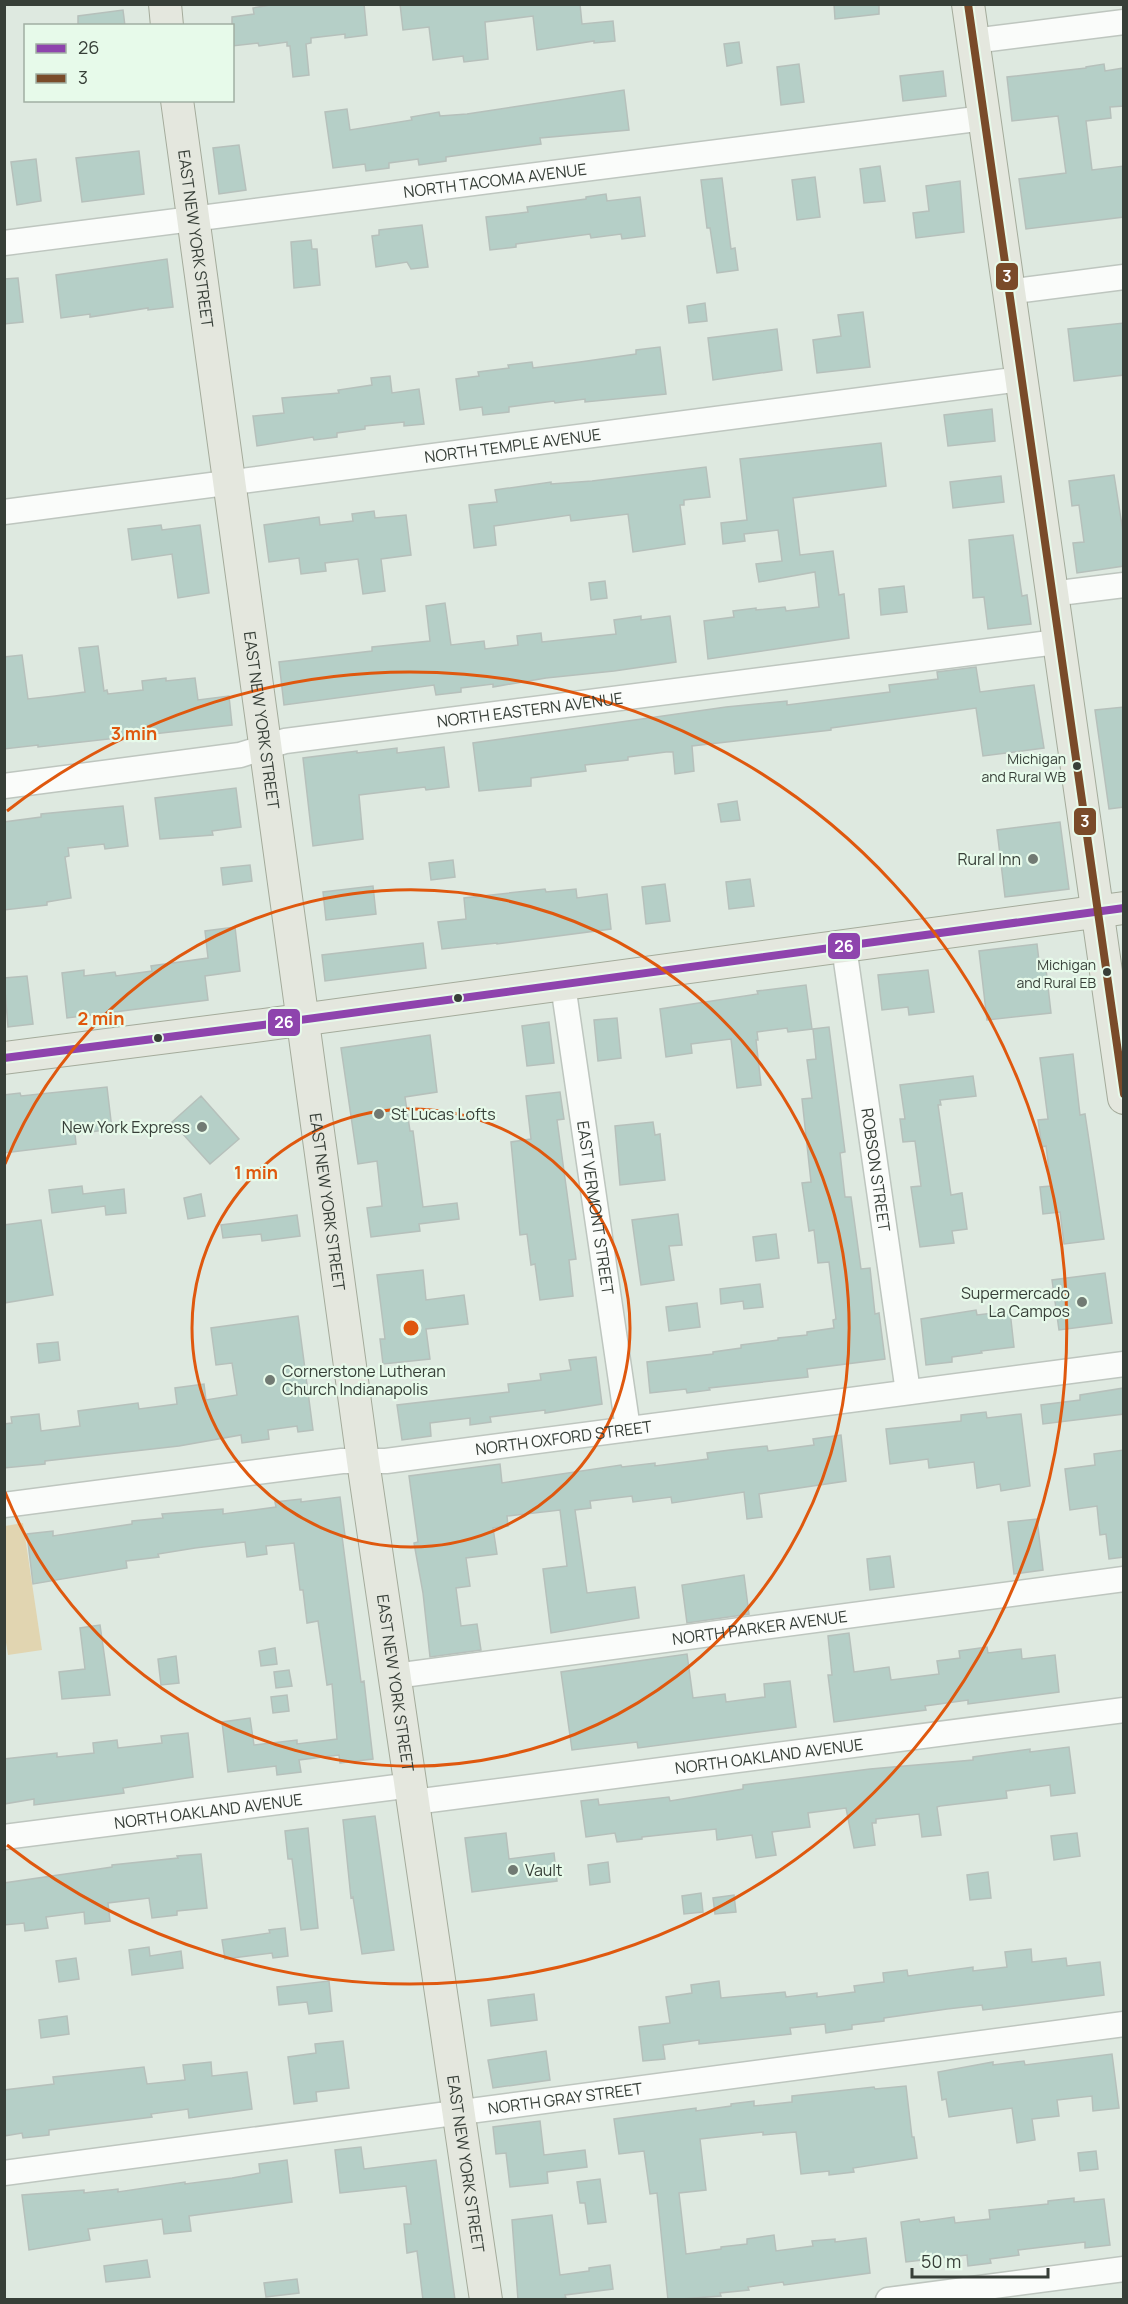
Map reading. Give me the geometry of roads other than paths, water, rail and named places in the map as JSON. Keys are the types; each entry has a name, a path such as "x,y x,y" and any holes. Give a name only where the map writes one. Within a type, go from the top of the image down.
{"main road":[{"path":"165,4 167,24"},
{"path":"968,4 1057,642 1110,910 1124,1098"},
{"name":"EAST NEW YORK STREET","path":"177,102 363,1461 486,2300"},
{"path":"4,1058 1110,910"}],"street":[{"path":"973,41 1124,22"},
{"name":"NORTH TACOMA AVENUE","path":"4,243 984,118"},
{"path":"1008,292 1124,277"},
{"name":"NORTH TEMPLE AVENUE","path":"4,512 1021,379"},
{"path":"1051,594 1124,585"},
{"name":"NORTH EASTERN AVENUE","path":"4,786 240,755 285,741 1057,642"},
{"name":"ROBSON STREET","path":"844,947 908,1392"},
{"name":"EAST VERMONT STREET","path":"563,985 628,1429"},
{"name":"NORTH OXFORD STREET","path":"4,1505 342,1461 386,1461 1124,1364"},
{"name":"NORTH PARKER AVENUE","path":"395,1676 1124,1579"},
{"name":"NORTH OAKLAND AVENUE","path":"4,1837 413,1793 1124,1710"},
{"name":"NORTH GRAY STREET","path":"4,2173 1124,2024"},
{"path":"888,2300 1124,2269"}],"place":[{"name":"Michigan and Rural WB","path":"1077,766"},
{"name":"Rural Inn","path":"1033,859"},
{"name":"Michigan and Rural EB","path":"1107,972"},
{"name":"St Lucas Lofts","path":"379,1114"},
{"name":"New York Express","path":"202,1127"},
{"name":"Supermercado La Campos","path":"1082,1302"},
{"name":"Cornerstone Lutheran Church Indianapolis","path":"270,1380"},
{"name":"Vault","path":"513,1870"}]}
